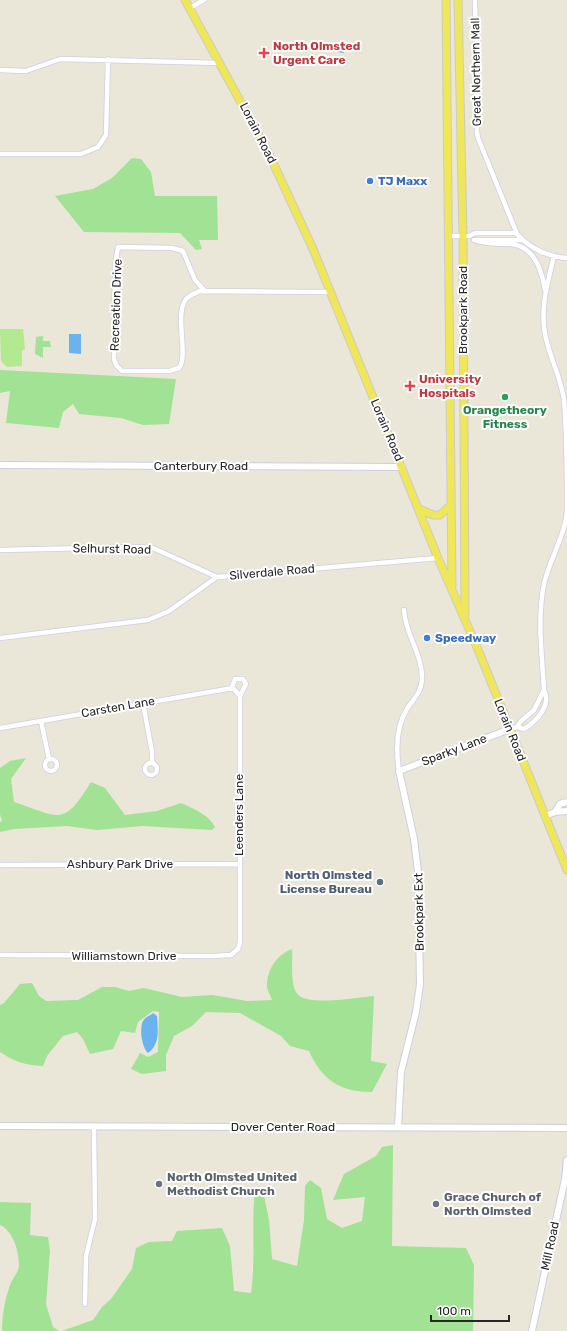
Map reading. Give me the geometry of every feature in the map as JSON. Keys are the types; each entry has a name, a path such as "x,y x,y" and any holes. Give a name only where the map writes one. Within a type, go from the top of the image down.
{"main road":[{"name":"Lorain Road","path":"185,0 221,63 269,154 313,249 438,558 465,619 567,870"},
{"name":"Brookpark Road","path":"446,0 452,590"},
{"name":"Brookpark Road","path":"458,0 466,236 465,619"},
{"path":"418,509 440,516 452,505"}],"street":[{"path":"190,8 204,0"},
{"name":"Great Northern Mall","path":"475,0 477,134 516,233 523,240 541,251 554,256 567,258"},
{"path":"0,70 26,71 60,59 221,63"},
{"path":"0,154 81,154 98,147 106,134 108,59"},
{"path":"449,236 466,236 475,233 516,233"},
{"path":"466,236 484,244 517,245 533,256 542,271 546,294"},
{"path":"474,240 523,240"},
{"name":"Recreation Drive","path":"205,291 195,280 183,251 172,248 118,247 115,265 114,359 116,365 122,371 169,371 179,368 182,361 181,321 183,306 186,299 190,295 205,291 331,292"},
{"path":"510,729 517,727 524,729 538,717 545,703 546,694 544,690 540,636 541,601 545,578 567,510 566,411 562,388 544,333 543,316 554,256"},
{"name":"Canterbury Road","path":"0,465 402,467"},
{"name":"Selhurst Road","path":"0,550 134,546 152,548 217,577"},
{"name":"Silverdale Road","path":"0,638 148,620 169,611 217,577 438,558"},
{"name":"Brookpark Ext","path":"398,1127 401,1072 416,1012 420,984 418,872 414,839 399,771 397,749 398,732 407,709 414,701 422,682 421,666 404,623 404,610"},
{"name":"Leenders Lane","path":"233,689 233,681 237,678 243,679 246,684 240,696 240,942"},
{"path":"233,689 240,696"},
{"name":"Carsten Lane","path":"0,728 233,689"},
{"path":"517,727 521,720 534,710 544,690"},
{"path":"143,703 152,752 152,763"},
{"path":"41,721 49,759"},
{"name":"Sparky Lane","path":"399,771 510,729"},
{"path":"555,812 560,804 567,802"},
{"path":"545,816 555,812 567,811"},
{"name":"Ashbury Park Drive","path":"0,865 239,864"},
{"name":"Williamstown Drive","path":"0,955 231,955 238,949 240,942"},
{"name":"Dover Center Road","path":"0,1126 567,1128"},
{"path":"85,1304 86,1256 94,1219 94,1126"},
{"name":"Mill Road","path":"532,1331 565,1179 567,1160"}],"green space":[{"path":"132,158 141,159 151,172 155,196 217,196 218,240 199,240 202,249 196,250 180,233 84,232 55,196 93,189 112,178"},
{"path":"0,329 23,329 25,350 22,350 22,366 7,367 1,361"},
{"path":"43,336 43,341 50,341 51,347 43,347 43,358 35,354 36,337"},
{"path":"0,370 176,379 169,424 143,425 121,418 79,414 73,404 63,412 59,428 6,423 10,391 0,393"},
{"path":"26,758 11,779 14,802 42,812 59,815 74,807 91,782 105,788 125,815 157,811 181,803 205,815 215,827 212,830 143,826 97,830 67,826 14,829 0,832 0,822 2,821 0,814 0,768 10,761"},
{"path":"292,949 293,982 296,992 301,997 309,1000 320,1001 374,996 371,1061 387,1064 372,1092 350,1090 341,1087 326,1077 314,1061 309,1051 290,1046 281,1036 240,1013 206,1012 192,1026 174,1036 166,1055 166,1071 142,1074 131,1069 140,1053 148,1057 158,1052 159,1012 153,1011 138,1022 135,1033 121,1031 113,1049 90,1054 83,1039 77,1032 63,1036 47,1056 43,1066 20,1062 0,1052 0,1005 4,1003 20,984 32,983 39,996 46,1001 78,1000 102,987 115,987 129,991 144,988 182,997 212,995 247,1001 272,1000 267,988 267,980 271,968 277,959"},
{"path":"393,1145 392,1246 466,1248 474,1265 473,1331 62,1331 93,1320 102,1307 111,1299 132,1269 136,1248 149,1242 172,1241 177,1231 222,1228 230,1246 234,1291 251,1293 255,1190 263,1191 269,1220 272,1259 297,1266 304,1220 305,1186 310,1180 321,1188 327,1219 342,1228 362,1221 365,1197 333,1200 344,1174 376,1156 382,1147"},
{"path":"0,1202 31,1203 30,1235 48,1237 50,1251 46,1304 53,1327 59,1331 2,1331 3,1314 7,1296 19,1265 18,1254 12,1237 5,1228 0,1225"}],"water":[{"path":"330,44 345,44 344,53 329,51"},
{"path":"69,334 81,334 81,354 69,353"},
{"path":"153,1013 157,1016 157,1037 155,1046 148,1053 144,1047 141,1029 144,1020"}],"place":[{"name":"North Olmsted Urgent Care","path":"264,53"},
{"name":"TJ Maxx","path":"370,181"},
{"name":"University Hospitals","path":"410,386"},
{"name":"Orangetheory Fitness","path":"505,397"},
{"name":"Speedway","path":"427,638"},
{"name":"North Olmsted License Bureau","path":"380,882"},
{"name":"North Olmsted United Methodist Church","path":"159,1184"},
{"name":"Grace Church of North Olmsted","path":"436,1204"}]}
